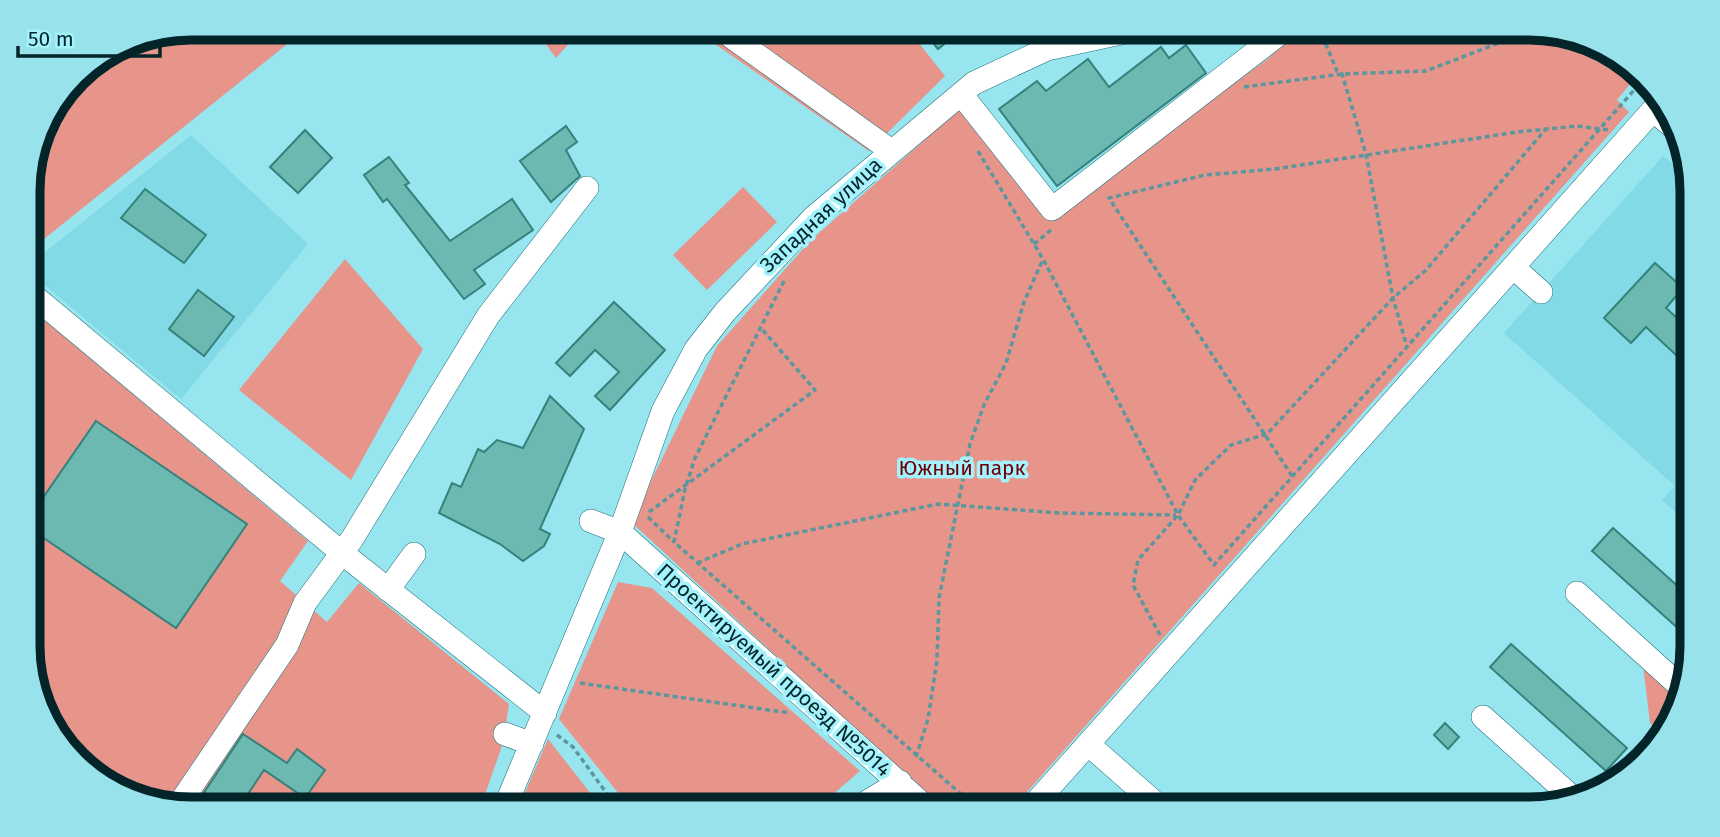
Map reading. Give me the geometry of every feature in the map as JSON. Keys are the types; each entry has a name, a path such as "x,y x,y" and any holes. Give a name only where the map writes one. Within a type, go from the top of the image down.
{"street":[{"path":"1043,40 1047,49"},
{"name":"Западная улица","path":"509,797 620,532 663,411 696,349 760,271 890,150 975,83 1047,49 1087,40"},
{"path":"961,94 1052,209 1271,40"},
{"path":"737,41 890,150"},
{"path":"1044,796 1096,750 1306,499 1653,110 1658,114"},
{"path":"185,796 288,645 305,603 342,553 488,316 587,188"},
{"path":"1513,267 1541,292"},
{"path":"41,301 126,363 342,553 545,713"},
{"path":"591,521 620,532"},
{"name":"Проектируемый проезд №5014","path":"620,532 915,796"},
{"path":"388,590 414,554"},
{"path":"1577,593 1675,682"},
{"path":"1483,717 1566,792"},
{"path":"505,734 532,744"},
{"path":"1096,750 1148,796"},
{"path":"876,796 900,782"}],"path":[{"path":"1324,40 1337,71 1342,75 1366,154 1393,298 1408,347"},
{"path":"1231,88 1342,75 1426,71 1506,40"},
{"path":"972,142 1043,259 1178,515 1214,565 1637,87"},
{"path":"1306,499 1267,434 1109,198 1205,175 1275,169 1546,129 1577,126 1632,133"},
{"path":"1161,638 1133,585 1138,560 1178,515 1195,480 1231,445 1267,434 1393,298 1426,270 1546,129"},
{"path":"1034,244 1056,226"},
{"path":"916,757 928,719 937,660 939,598 970,444 984,405 1006,363 1024,303 1043,259"},
{"path":"674,542 685,489 695,458 785,280"},
{"path":"620,532 685,489 815,390 761,328"},
{"path":"697,563 742,544 938,504 958,503 1060,513 1178,515"},
{"path":"646,515 963,796"},
{"path":"571,681 828,718"},
{"path":"557,735 573,747 609,797"}],"shaded area":[{"path":"191,135 308,244 181,399 41,282 41,255"},
{"path":"1663,156 1677,168 1680,192 1680,516 1662,500 1675,486 1504,333"}],"green space":[{"path":"917,40 945,76 869,151 710,41"},
{"name":"Южный парк","path":"1286,40 1528,40 1558,43 1577,48 1604,61 1632,82 1617,100 1629,112 1023,796 928,796 631,522 717,346 811,240 960,109 1049,219 1269,58"},
{"path":"291,41 41,241 41,182 45,152 66,107 99,72 134,52 162,43"},
{"path":"543,41 572,41 556,58"},
{"path":"743,187 777,222 707,290 673,255"},
{"path":"345,259 423,349 351,480 239,390"},
{"path":"41,317 308,541 280,581 327,622 359,583 509,704 503,743 484,797 192,797 143,789 99,765 72,738 61,721 45,685 42,665"},
{"path":"618,582 652,588 860,771 830,797 621,797 559,719"},
{"path":"1643,665 1673,691 1655,727 1650,723"},
{"path":"548,739 593,797 523,797"}],"building":[{"path":"931,40 949,40 938,49"},
{"path":"1186,45 1206,73 1057,186 999,109 1037,81 1046,91 1088,59 1109,87 1161,47 1169,58"},
{"path":"566,126 577,142 566,150 580,176 551,202 520,161"},
{"path":"305,130 332,158 298,193 270,167"},
{"path":"389,157 409,183 405,185 450,241 512,199 533,230 474,270 485,284 464,299 387,199 383,202 364,175"},
{"path":"145,189 206,235 184,263 121,218"},
{"path":"1655,263 1680,285 1680,292 1666,308 1680,321 1680,359 1646,327 1631,343 1604,318"},
{"path":"198,290 234,317 204,356 169,329"},
{"path":"614,302 665,350 610,410 595,396 619,372 595,350 570,376 556,363"},
{"path":"550,396 584,429 540,529 550,534 544,546 523,561 500,544 439,513 452,483 461,487 478,449 484,452 497,440 523,448"},
{"path":"96,421 247,524 176,628 40,536 40,502"},
{"path":"1613,528 1680,588 1680,630 1592,551"},
{"path":"1511,644 1627,748 1606,771 1490,667"},
{"path":"1445,723 1459,737 1448,749 1434,735"},
{"path":"243,734 287,763 297,749 325,770 306,797 264,770 246,797 201,797"}]}
